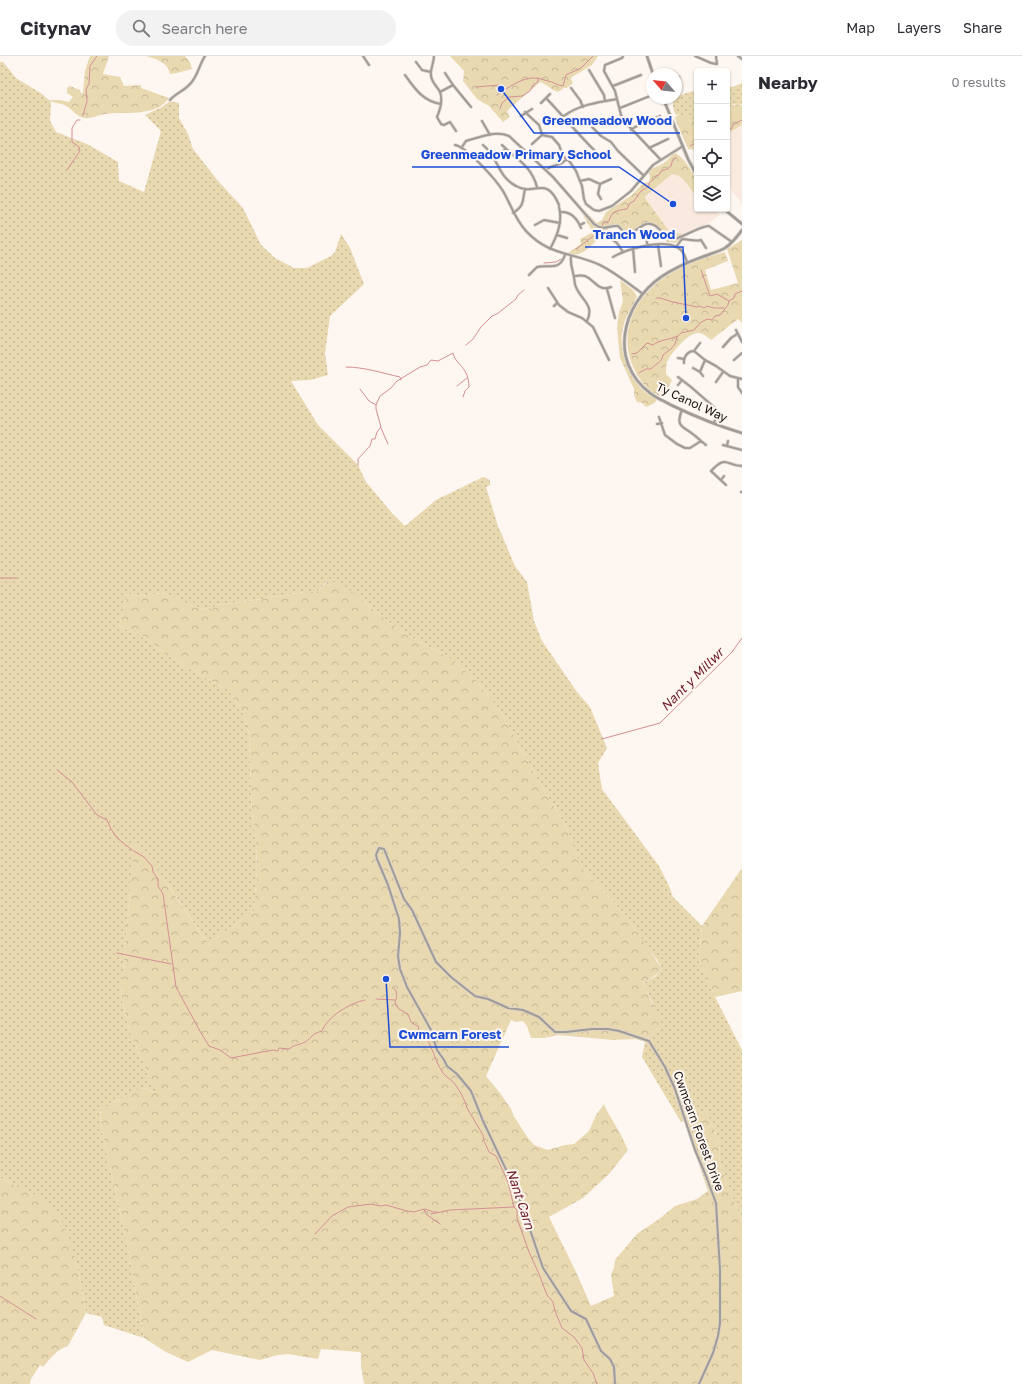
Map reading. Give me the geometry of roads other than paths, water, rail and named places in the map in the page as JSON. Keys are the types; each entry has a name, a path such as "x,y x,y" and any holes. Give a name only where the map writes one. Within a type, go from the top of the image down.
{"street":[{"path":"170,100 175,94 182,92 191,84 205,56"},
{"path":"363,56 369,65"},
{"path":"434,56 434,64 431,72 432,81 440,92 441,104 437,117 441,124 444,125 450,122 456,131"},
{"path":"623,56 622,58 607,63 604,71 613,86 619,108 625,122 660,159"},
{"path":"647,56 651,68"},
{"path":"697,57 717,64 716,56"},
{"path":"738,56 742,58"},
{"path":"416,62 422,70 431,72"},
{"path":"589,70 604,95 605,101"},
{"path":"445,73 471,107"},
{"path":"405,75 417,92 430,100 441,104"},
{"path":"613,86 641,75"},
{"path":"440,92 453,85"},
{"path":"571,88 580,100 583,107"},
{"path":"541,103 550,94"},
{"path":"546,98 595,151"},
{"path":"619,108 646,98"},
{"path":"564,116 570,111 617,99"},
{"path":"666,104 694,170"},
{"path":"521,116 525,112 532,109"},
{"path":"525,112 539,125 542,135"},
{"path":"631,130 634,127 660,116"},
{"path":"482,121 490,135"},
{"path":"592,127 601,136 611,142 615,148 643,175"},
{"path":"596,131 599,128"},
{"path":"462,147 466,141 469,140 490,135 507,134 553,177 598,227 618,226 623,231 629,233 646,224 651,224 672,240 692,233 706,225 710,226 732,242"},
{"path":"542,135 552,137 566,159 576,171 586,204 594,210 599,211 612,206 636,187 648,169 660,159 683,146"},
{"path":"532,144 542,135"},
{"path":"649,148 668,139"},
{"path":"455,145 462,147 498,184 513,213 529,234 550,249 600,265 619,276 643,294"},
{"path":"502,145 530,170 537,188"},
{"path":"483,150 484,146 494,156 500,172 513,185 525,189 545,187 552,192 559,206 560,223 557,235 550,249"},
{"path":"502,152 506,149"},
{"path":"548,168 562,163 566,159"},
{"path":"580,181 590,179 600,184"},
{"path":"600,184 611,179"},
{"path":"600,184 598,194 600,199"},
{"path":"513,213 521,207 525,189"},
{"path":"560,212 570,214 575,217 581,228"},
{"path":"728,212 742,224"},
{"path":"542,216 543,220"},
{"path":"535,225 543,220 560,223"},
{"path":"580,224 584,223"},
{"name":"Ty Canol Way","path":"742,230 732,242 717,252 687,262 674,268 660,278 643,294 631,311 624,335 628,363 638,381 648,391 682,410 742,433"},
{"path":"644,234 648,246"},
{"path":"557,235 566,238"},
{"path":"606,235 617,243 623,252"},
{"path":"676,247 682,239 685,239 695,242 701,240 706,248"},
{"path":"658,245 661,266"},
{"path":"613,257 633,248 668,245 676,247 683,253 687,262"},
{"path":"633,248 636,272"},
{"path":"529,275 537,267 552,267 560,263 565,255"},
{"path":"572,256 572,270 576,288 589,309 590,315 587,321"},
{"path":"574,276 585,276 598,286 607,289 611,287"},
{"path":"548,288 557,303 564,310 587,321 593,327 609,360"},
{"path":"607,289 615,318"},
{"path":"554,306 557,303"},
{"path":"736,330 742,342"},
{"path":"723,347 737,334"},
{"path":"684,363 686,355 694,351 700,342"},
{"path":"694,351 723,372 738,379 742,379"},
{"path":"734,360 742,353"},
{"path":"678,358 684,359"},
{"path":"700,372 705,360"},
{"path":"692,368 700,372 703,376"},
{"path":"716,382 723,372"},
{"path":"678,378 715,408 717,413 714,423"},
{"path":"738,379 738,387 742,393"},
{"path":"678,385 682,380"},
{"path":"682,410 679,420 680,425 706,445"},
{"path":"659,417 667,437 683,448 693,447 701,441"},
{"path":"657,424 662,423"},
{"path":"727,446 728,441"},
{"path":"723,445 742,450"},
{"path":"726,485 710,471 718,463 725,462 736,466 742,466"},
{"path":"721,480 724,476"},
{"name":"Cwmcarn Forest Drive","path":"615,1384 616,1379 614,1367 610,1359 602,1351 586,1319 571,1311 543,1268 519,1197 471,1092 457,1074 447,1066 437,1050 432,1030 407,987 400,969 398,956 400,933 399,919 388,885 377,859 376,855 379,848 384,848 404,899 412,910 436,962 475,996 488,998 508,1008 523,1010 539,1016 555,1032 608,1029 649,1041 665,1067 676,1089 695,1150 716,1203 720,1270 720,1323 718,1336 712,1354 699,1384"}],"waterway":[{"path":"83,115 87,101 86,89 89,84 90,66 97,56"},
{"path":"497,95 515,84 530,78 550,81 563,86 566,75 581,68 593,56"},
{"path":"500,109 502,103 509,97 522,96 530,91 533,85 538,82 538,78"},
{"path":"476,87 499,85 504,89"},
{"path":"67,170 80,151 79,147 72,142 72,128 77,120 80,120"},
{"path":"730,129 734,124 742,120"},
{"path":"690,146 694,144"},
{"path":"576,249 596,234 604,223 609,221 613,214 617,211 627,209 630,203 634,201 641,191 649,186 649,183 659,175 661,171 671,166 676,157"},
{"path":"544,263 556,262 561,259"},
{"path":"701,270 710,296 717,294 729,301"},
{"path":"466,345 473,339 481,327 492,316 497,314 516,299 524,290"},
{"path":"639,373 646,369 651,369 660,362 663,355 671,349 675,344 677,337 681,333 694,330 700,323 707,319 712,320 715,316 720,315 728,305 729,301 734,298 735,294 742,291"},
{"path":"656,298 697,307 700,306 704,308 707,306 724,308"},
{"path":"632,354 637,353 647,343 653,345 661,341 677,336 678,337"},
{"path":"358,465 358,459 370,446 372,439 375,439 377,432 381,427 376,409 380,396 391,388 397,381 420,367 427,365 431,360 438,361 453,353 455,359 465,371 468,379 469,387 465,391 463,397"},
{"path":"346,367 380,372 400,377 401,380"},
{"path":"457,386 467,378"},
{"path":"360,389 369,401 376,405"},
{"path":"381,428 388,444"},
{"name":"Nant Carn","path":"0,578 17,578"},
{"name":"Nant y Millwr","path":"602,739 660,723 732,652 742,638"},
{"path":"57,770 72,782 97,815 107,820 117,838 144,857 152,866 153,872 158,879 158,886 163,894 176,987 209,1046 220,1050 231,1058 273,1050 278,1051 279,1048 289,1049 305,1042 314,1034 322,1031 329,1020 346,1007 365,1000"},
{"path":"117,953 171,964"},
{"name":"Nant Carn","path":"394,988 397,994 395,1004 399,1009 408,1014 411,1022 419,1027 418,1031 429,1043 441,1070 454,1083 461,1094 467,1108 483,1135 489,1152 496,1156 508,1182 514,1207 517,1210 517,1218 547,1295 553,1302 562,1328 574,1337 582,1348 584,1360 593,1373 597,1384"},
{"path":"376,999 395,1000"},
{"path":"315,1234 332,1216 348,1207 371,1204 380,1206 386,1205 414,1212 424,1209 426,1214 440,1224"},
{"path":"431,1214 450,1210 514,1207"},
{"path":"425,1209 437,1212"},
{"path":"0,1296 36,1319"}],"place":[{"name":"Greenmeadow Wood","path":"501,89"},
{"name":"Greenmeadow Primary School","path":"673,204"},
{"name":"Tranch Wood","path":"686,318"},
{"name":"Cwmcarn Forest","path":"386,979"}]}
